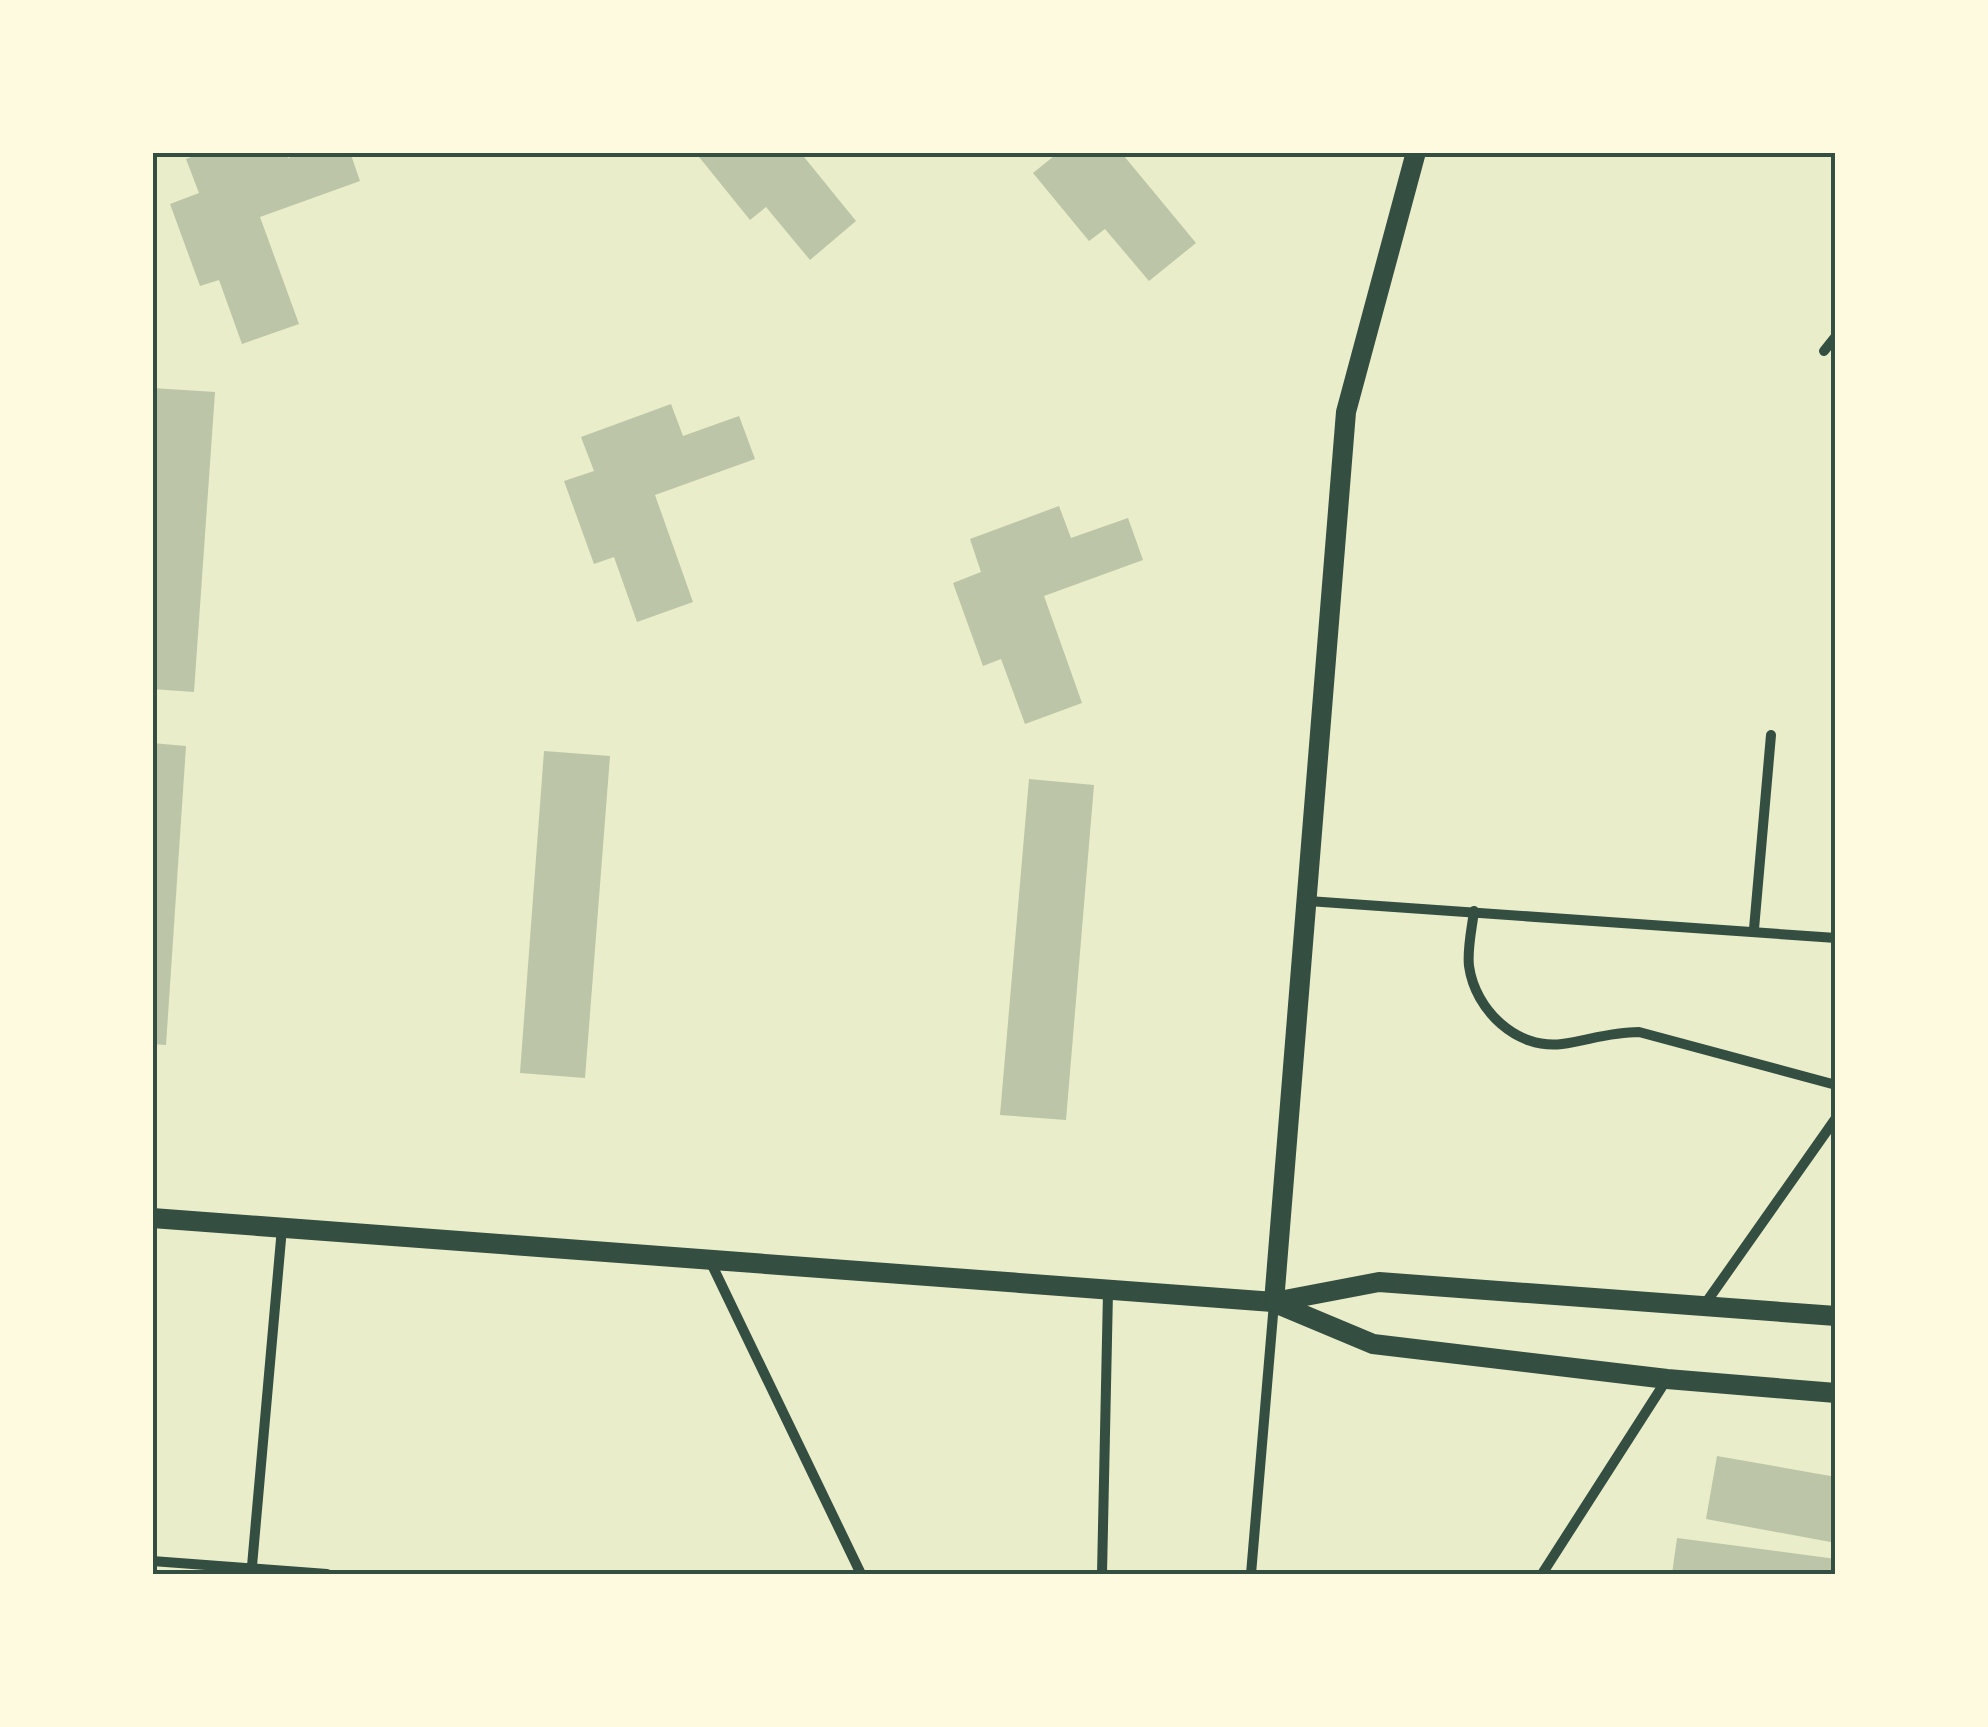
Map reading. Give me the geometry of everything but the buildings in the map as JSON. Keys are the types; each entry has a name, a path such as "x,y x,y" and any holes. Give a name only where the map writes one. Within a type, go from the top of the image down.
{"main road":[{"path":"1274,1302 1346,412 1416,152"},
{"path":"152,1218 711,1263 1274,1302 1380,1282 1836,1316"},
{"path":"1274,1302 1373,1344 1668,1380 1836,1393"}],"street":[{"path":"1824,351 1836,336"},
{"path":"1754,930 1771,736"},
{"path":"1308,902 1836,938"},
{"path":"1474,911 1469,966 1478,995 1499,1024 1528,1042 1560,1044 1606,1032 1639,1032 1836,1085"},
{"path":"1705,1304 1836,1118"},
{"path":"252,1566 282,1228"},
{"path":"711,1263 861,1574"},
{"path":"1102,1574 1108,1292"},
{"path":"1251,1574 1274,1302"},
{"path":"1542,1574 1668,1380"},
{"path":"152,1560 327,1574"}]}
